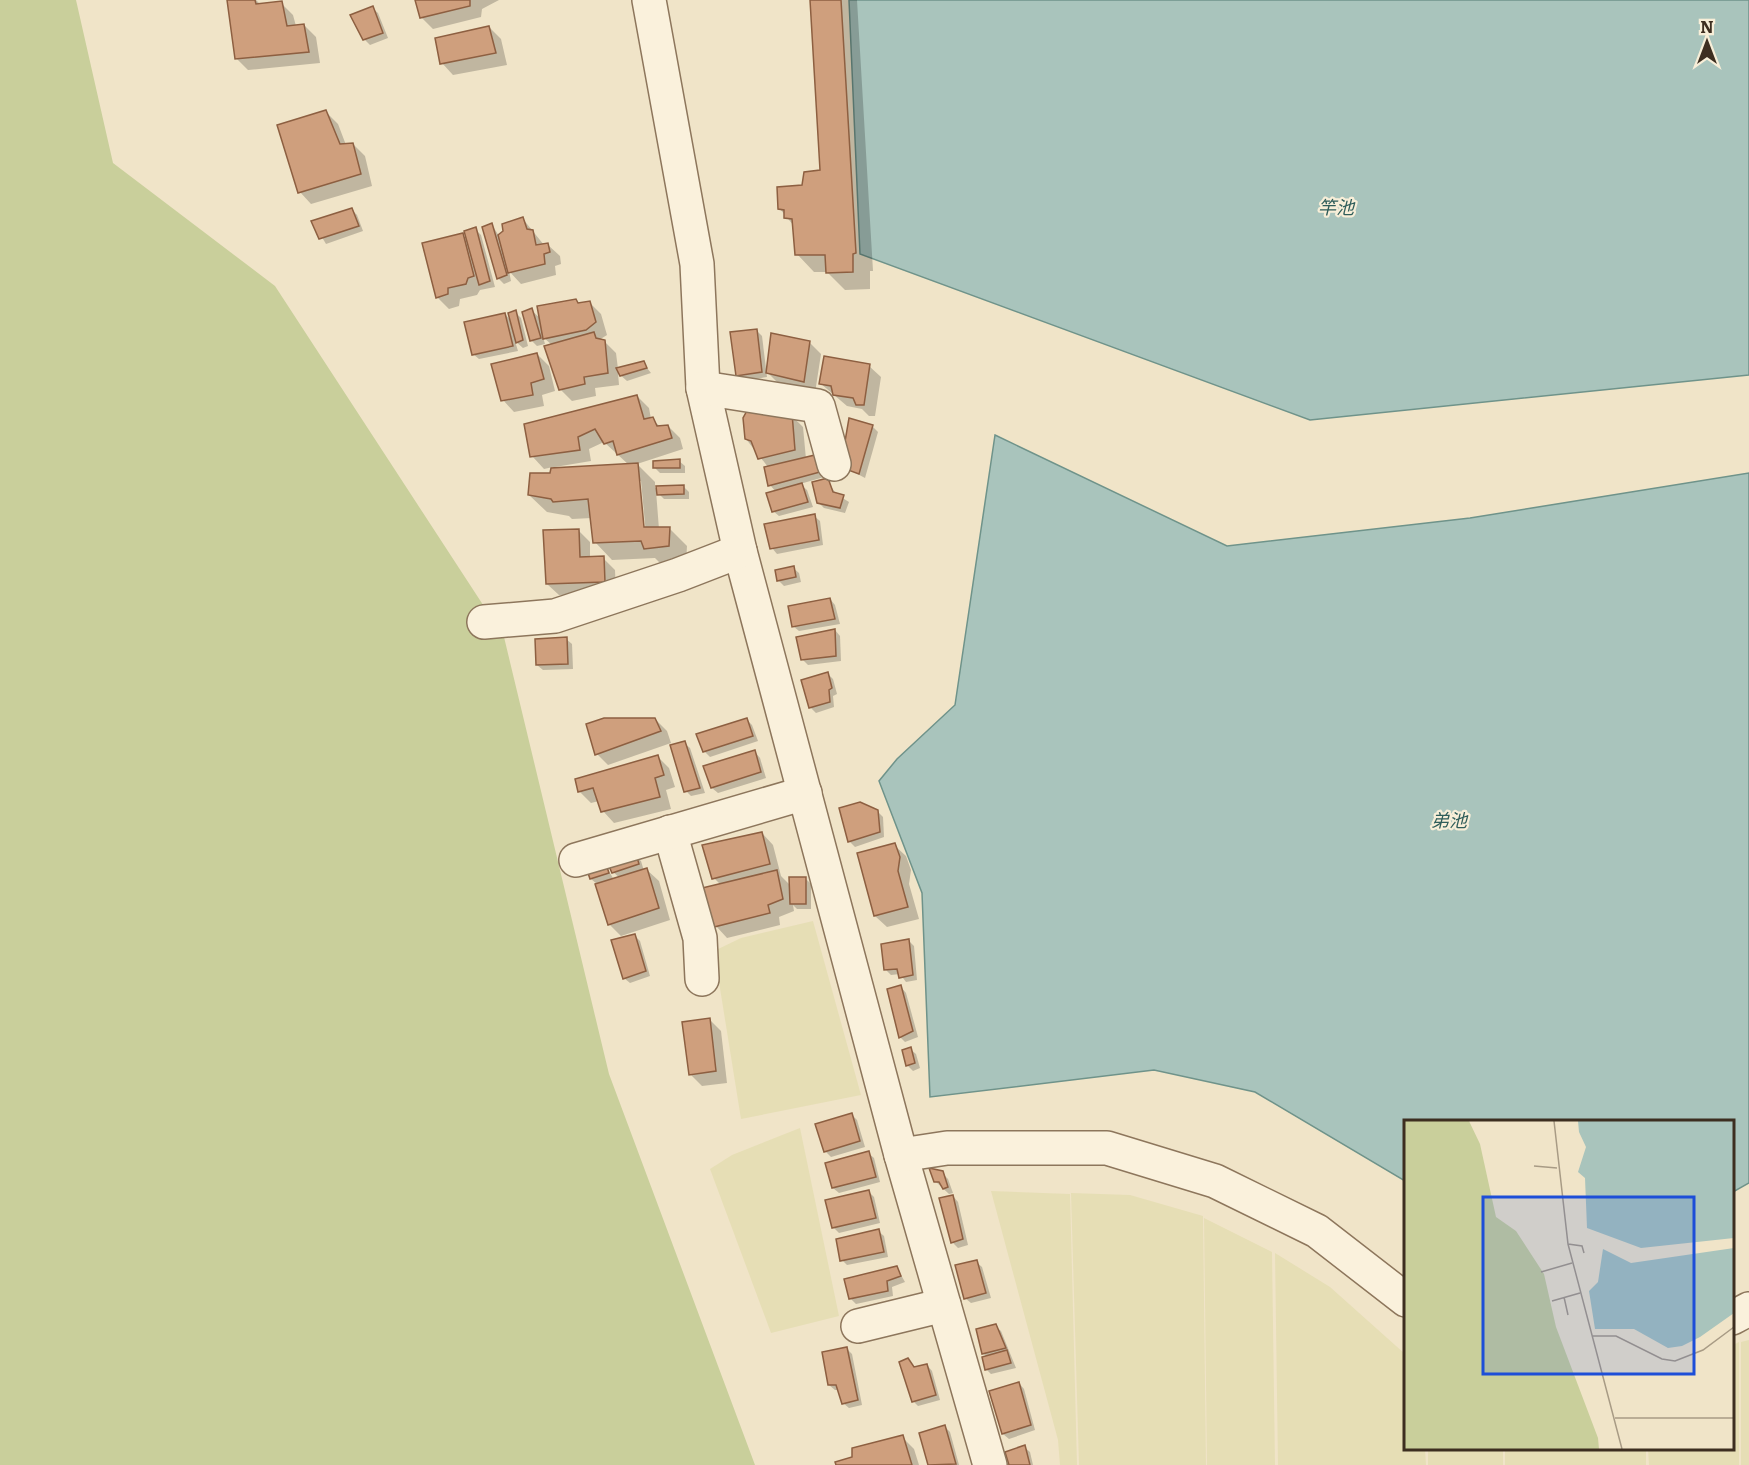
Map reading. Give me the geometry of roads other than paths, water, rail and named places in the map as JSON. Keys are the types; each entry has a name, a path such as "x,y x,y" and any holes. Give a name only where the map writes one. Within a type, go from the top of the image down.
{"street":[{"path":"649,0 697,264 703,388 740,551 901,1155 990,1465"},
{"path":"703,388 818,405 834,464"},
{"path":"484,622 555,616 678,575 740,551"},
{"path":"576,860 805,793"},
{"path":"670,832 700,938 702,979"},
{"path":"901,1155 947,1148 1107,1148 1215,1181 1317,1232 1404,1298"},
{"path":"858,1326 944,1305"},
{"path":"1734,1317 1749,1309"}],"water":[{"name":"竿池","path":"849,0 1749,0 1749,375 1310,420 860,254"},
{"name":"弟池","path":"995,435 1227,546 1470,518 1749,473 1749,1183 1734,1191 1734,1120 1404,1120 1404,1180 1255,1092 1154,1070 930,1097 922,893 879,781 897,759 955,705"}]}
